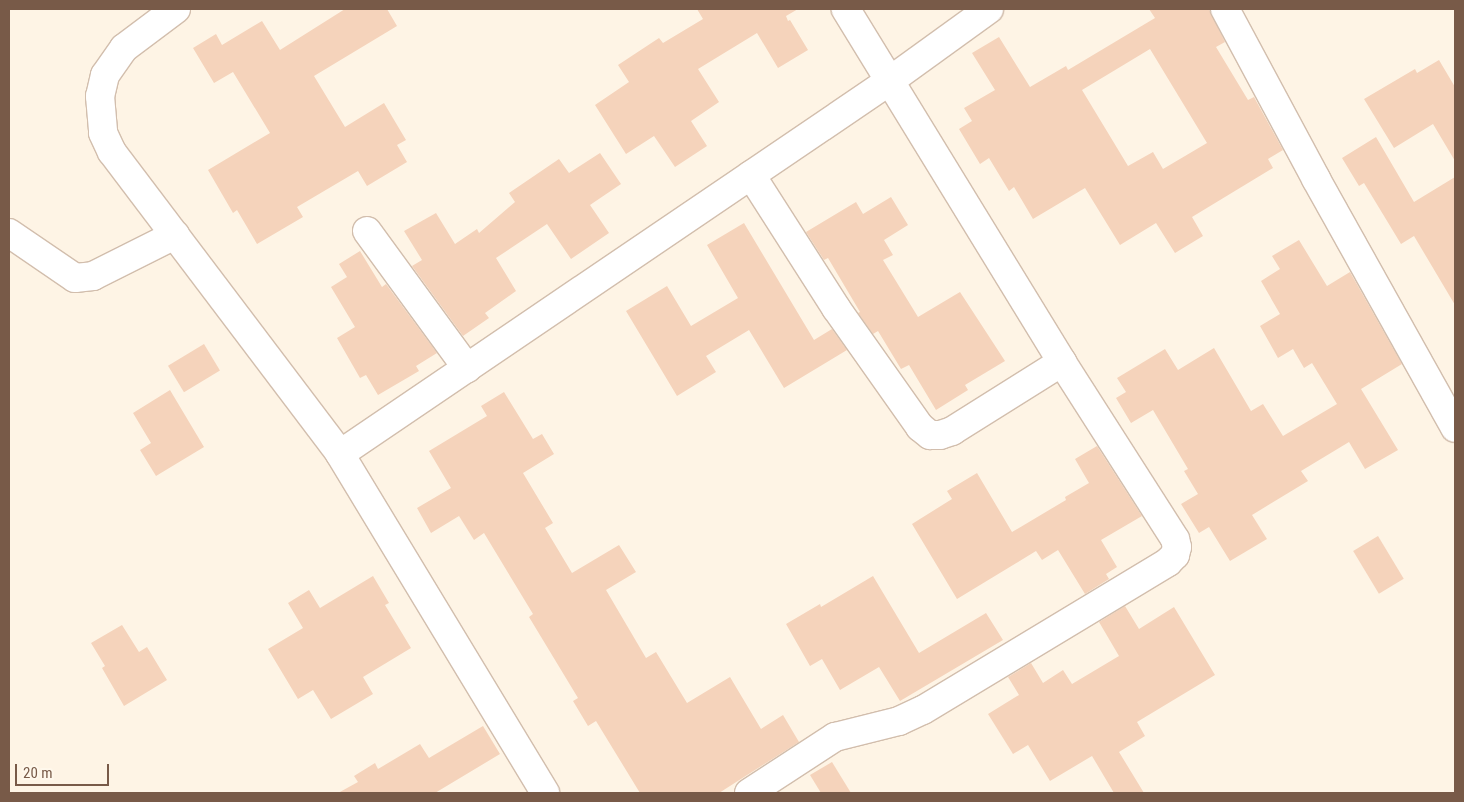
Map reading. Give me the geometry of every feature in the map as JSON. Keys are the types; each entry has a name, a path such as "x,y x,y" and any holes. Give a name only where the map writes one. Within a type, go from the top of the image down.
{"street":[{"path":"176,9 124,48 105,76 100,96 103,133 112,152 340,454 545,793"},
{"path":"749,793 835,737 899,721 923,710 1168,562 1175,555 1175,539 1062,362 846,9"},
{"path":"340,454 891,80 989,9"},
{"path":"1225,9 1316,180 1455,428"},
{"path":"751,174 836,308 920,427 930,435 940,435 952,431 1062,362"},
{"path":"366,231 467,368"},
{"path":"9,233 76,278 93,276 175,235"}],"building":[{"path":"345,9 387,9 397,26 314,76 345,127 384,103 406,140 397,145 407,162 367,186 358,171 297,207 303,217 257,244 237,210 233,213 208,170 270,133 233,72 214,83 193,48 216,34 222,45 262,21 280,50"},
{"path":"697,9 798,9 786,16 808,50 778,68 757,33 698,69 719,102 691,121 707,146 675,167 654,136 626,154 595,105 629,82 618,65 659,38 663,43 703,19"},
{"path":"1149,9 1209,9 1225,42 1216,47 1248,100 1254,97 1283,150 1268,159 1273,168 1192,217 1203,236 1175,253 1156,223 1120,245 1085,188 1033,219 1014,187 1009,191 989,158 980,164 959,129 972,121 964,108 995,90 972,53 999,37 1030,87 1066,66 1068,70 1155,18","holes":["1150,49 1207,143 1163,169 1153,152 1128,166 1082,90"]},
{"path":"1439,60 1455,87 1455,161 1433,124 1394,148 1364,99 1415,69 1417,73"},
{"path":"1376,137 1414,202 1455,177 1455,305 1414,236 1401,244 1364,183 1359,186 1342,158"},
{"path":"600,153 621,184 590,205 609,233 571,259 547,224 496,258 516,291 485,313 489,318 463,336 412,266 422,260 404,231 436,213 455,244 477,229 479,233 515,202 509,193 559,159 569,173"},
{"path":"891,197 908,225 884,240 893,255 883,260 918,317 960,292 1005,361 965,385 968,390 936,410 909,365 901,369 878,331 873,334 858,313 860,312 828,258 824,260 806,232 856,202 863,214"},
{"path":"744,223 814,340 832,329 847,350 784,388 749,330 706,356 716,372 677,396 626,311 667,286 691,326 738,298 707,245"},
{"path":"1299,240 1327,286 1350,272 1402,364 1361,389 1398,450 1365,469 1349,442 1301,471 1308,481 1252,515 1267,539 1230,561 1209,527 1199,533 1181,504 1198,494 1184,471 1188,469 1153,410 1131,423 1116,398 1126,392 1117,378 1165,349 1178,370 1214,348 1251,411 1263,404 1283,436 1337,404 1312,363 1304,368 1293,349 1278,358 1260,326 1280,314 1261,281 1280,269 1272,256"},
{"path":"360,251 382,287 386,284 437,353 416,366 419,371 378,395 366,375 360,378 337,338 355,327 331,287 347,277 339,264"},
{"path":"204,344 220,371 184,392 168,366"},
{"path":"170,390 204,447 156,476 140,450 151,443 133,413"},
{"path":"504,392 533,439 542,434 554,454 523,473 553,523 545,528 572,573 619,545 636,572 606,590 646,658 656,652 687,703 730,677 761,729 783,715 799,742 719,793 640,793 596,721 588,726 573,701 578,698 529,617 533,614 484,533 474,540 459,516 431,533 417,508 451,488 429,451 487,416 481,406"},
{"path":"1097,446 1142,516 1101,540 1117,567 1106,574 1109,579 1085,594 1058,550 1042,560 1036,551 957,599 912,524 952,499 947,491 977,473 1012,532 1066,500 1065,497 1089,483 1075,459"},
{"path":"1378,536 1404,579 1379,594 1353,551"},
{"path":"373,576 389,603 385,605 411,648 363,677 373,694 331,719 313,690 298,699 268,649 303,628 288,603 309,590 320,608"},
{"path":"873,576 919,653 986,613 1003,640 900,701 879,667 840,690 822,659 810,666 786,624 820,604 821,607"},
{"path":"1125,606 1139,629 1174,607 1215,675 1137,722 1145,736 1119,752 1144,793 1114,793 1092,756 1050,781 1028,745 1013,754 988,714 1019,695 1008,677 1031,663 1043,683 1063,670 1072,684 1119,656 1099,622"},
{"path":"122,625 139,652 147,647 167,680 124,706 102,668 105,666 91,643"},
{"path":"483,726 500,754 435,793 338,793 358,782 354,776 375,763 378,769 420,744 429,758"},
{"path":"832,762 851,793 821,793 810,775"}]}
